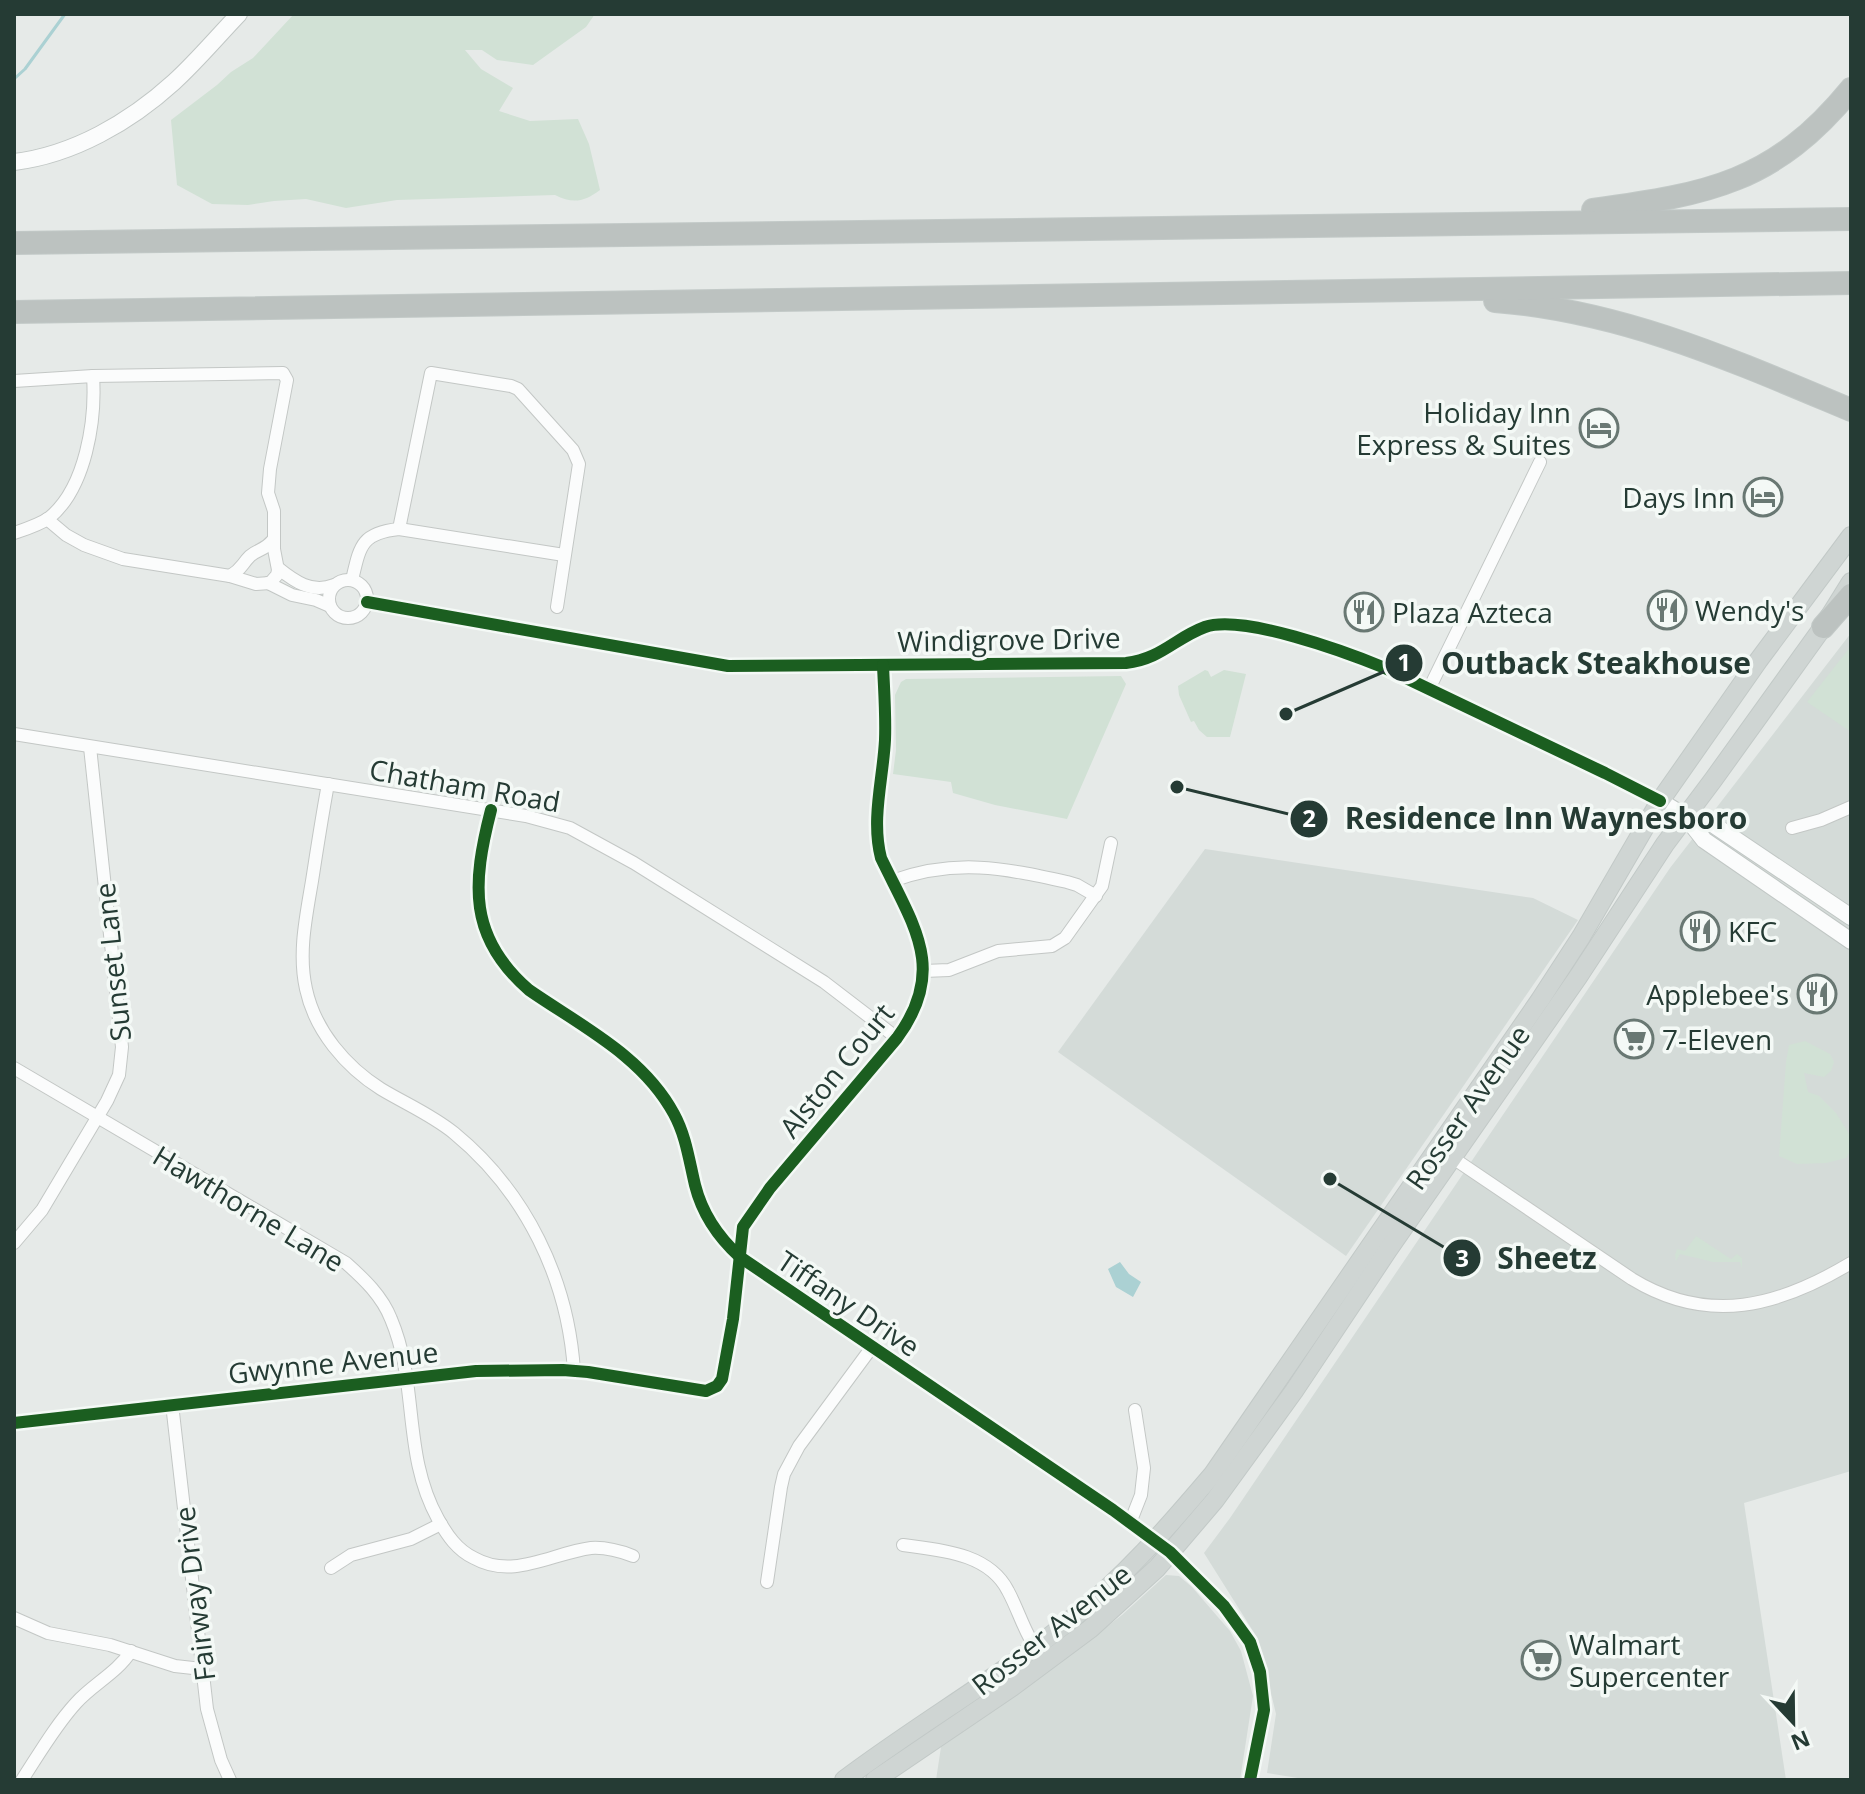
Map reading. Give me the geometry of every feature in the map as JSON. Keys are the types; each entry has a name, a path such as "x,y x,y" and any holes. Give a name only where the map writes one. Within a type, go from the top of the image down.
{"highway":[{"path":"1418,224 1585,211 1718,187 1762,168 1794,147 1832,112 1851,89"},
{"path":"14,243 1851,219"},
{"path":"14,312 1851,283"},
{"path":"1378,291 1506,302 1622,323 1712,352 1851,410"},
{"path":"1823,627 1851,595"}],"main road":[{"path":"14,162 78,145 132,113 173,83 239,14"},
{"name":"Rosser Avenue","path":"1446,1152 1452,1130 1581,937 1660,801 1851,536"},
{"name":"Rosser Avenue","path":"875,1780 1040,1655 1070,1621 1116,1581 1163,1547 1446,1152 1578,977 1665,844 1823,627 1851,582"},
{"path":"1660,801 1686,817 1711,823 1851,917"},
{"path":"1686,817 1704,840 1851,941"},
{"name":"Rosser Avenue","path":"844,1780 1040,1655"}],"street":[{"path":"14,381 93,376 283,373 287,380 270,469 268,493 274,511 277,575 268,583 261,585 230,576 123,559 84,545 47,519"},
{"path":"399,529 431,373 518,389 577,457 579,464 557,607"},
{"path":"14,533 47,519 70,492 84,460 95,399 93,376"},
{"path":"1429,689 1540,462"},
{"path":"352,580 357,558 367,539 374,534 399,529 564,555"},
{"path":"230,576 273,540"},
{"path":"261,552 270,554 293,580 311,587 326,589 352,580 364,588 367,602 361,613 350,618 338,615 330,606 316,600 300,598 268,583"},
{"path":"245,566 248,579 252,582"},
{"path":"330,606 329,595 334,585"},
{"name":"Windigrove Drive","path":"367,602 728,666 1138,661 1158,654 1206,627 1225,624 1281,634 1336,649 1385,668 1660,801"},
{"name":"Alston Court","path":"657,1383 706,1391 717,1386 722,1379 733,1319 743,1227 756,1206 897,1038 909,1022 918,1001 924,971 917,934 881,858 877,832 885,740 883,665"},
{"name":"Chatham Road","path":"14,734 491,810 570,828 634,863 824,982 897,1038"},
{"name":"Sunset Lane","path":"14,1243 42,1210 98,1118 119,1075 122,1047 90,747"},
{"path":"328,784 303,936 303,974 310,1005 329,1040 360,1075 454,1133 514,1197 539,1238 552,1268 569,1324 574,1371"},
{"path":"1792,828 1851,807"},
{"name":"Tiffany Drive","path":"491,810 484,835 478,891 481,920 494,950 529,990 636,1064 653,1083 674,1114 689,1153 695,1185 708,1217 720,1236 740,1257 1163,1547 1233,1616 1255,1655 1264,1710 1250,1780"},
{"path":"924,971 949,970 998,951 1059,943 1096,896 1105,878 1111,843"},
{"path":"892,881 912,873 941,868 978,867 1067,882 1096,896"},
{"name":"Hawthorne Lane","path":"14,1068 332,1255 353,1269 376,1293 390,1316 398,1338 407,1378 418,1469 431,1506 463,1551 485,1564 499,1567 528,1565 593,1548 633,1556"},
{"path":"1446,1152 1632,1279 1650,1290 1682,1301 1719,1307 1758,1303 1803,1289 1851,1263"},
{"path":"767,1582 784,1474 799,1446 872,1347"},
{"name":"Gwynne Avenue","path":"14,1423 476,1371 574,1371 657,1383"},
{"name":"Fairway Drive","path":"172,1404 207,1709 230,1780"},
{"path":"1130,1523 1141,1495 1144,1468 1135,1410"},
{"path":"331,1568 351,1555 411,1539 441,1524"},
{"path":"903,1545 967,1558 993,1571 1008,1590 1040,1655"},
{"path":"14,1618 48,1633 93,1641 175,1666 202,1669"},
{"path":"22,1780 66,1714 79,1699 117,1668 131,1651"}],"shaded area":[{"path":"1851,633 1851,1471 1744,1503 1786,1780 1310,1780 1267,1773 1276,1714 1258,1639 1204,1553 1670,868"},
{"path":"1205,849 1533,898 1578,920 1346,1256 1058,1052"},
{"path":"1166,1575 1179,1576 1192,1587 1230,1631 1241,1651 1253,1696 1240,1780 936,1780 941,1747 1044,1675 1122,1615"}],"green space":[{"path":"294,14 595,14 586,27 533,65 497,60 482,50 465,50 481,69 513,88 499,111 530,121 578,119 589,144 600,190 578,200 555,195 397,200 346,208 306,199 248,205 212,204 177,185 171,120 253,58"},
{"path":"1851,646 1851,732 1807,702"},
{"path":"1205,670 1211,677 1224,670 1246,674 1230,737 1207,737 1194,721 1191,722 1179,695 1178,686"},
{"path":"1121,676 1126,684 1067,819 953,793 951,782 893,774 895,695 901,682 906,679"},
{"path":"1805,1041 1830,1054 1834,1062 1831,1071 1824,1077 1804,1073 1808,1092 1819,1096 1836,1113 1851,1137 1851,1150 1846,1158 1826,1163 1797,1164 1779,1156 1789,1045"},
{"path":"1696,1236 1731,1259 1737,1254 1742,1258 1742,1268 1740,1262 1713,1262 1680,1254 1676,1261 1677,1249 1685,1251"}],"water":[{"path":"1120,1262 1129,1274 1141,1282 1133,1297 1116,1287 1108,1269"}],"waterway":[{"path":"14,79 25,69 65,14"}],"cycle path":[{"path":"367,602 728,666 1126,663 1158,653 1205,627 1222,624 1244,626 1295,637 1385,668 1660,801"},
{"path":"14,1423 476,1371 563,1370 706,1391 717,1386 722,1379 733,1319 743,1227 770,1188 897,1038 921,990 923,968 914,926 881,858 878,843 877,814 885,740 883,665"},
{"path":"491,810 480,862 479,885 485,929 495,950 529,990 609,1044 646,1075 661,1093 682,1131 702,1205 718,1233 732,1249 1113,1510 1170,1552 1224,1606 1250,1642 1260,1672 1264,1710 1250,1780"}],"place":[{"name":"Holiday Inn Express & Suites","path":"1599,428"},
{"name":"Days Inn","path":"1763,497"},
{"name":"Wendy's","path":"1667,610"},
{"name":"Plaza Azteca","path":"1364,612"},
{"name":"Outback Steakhouse","path":"1286,714"},
{"name":"Residence Inn Waynesboro","path":"1177,787"},
{"name":"KFC","path":"1700,931"},
{"name":"Applebee's","path":"1817,994"},
{"name":"7-Eleven","path":"1634,1039"},
{"name":"Sheetz","path":"1330,1179"},
{"name":"Walmart Supercenter","path":"1541,1660"}]}
